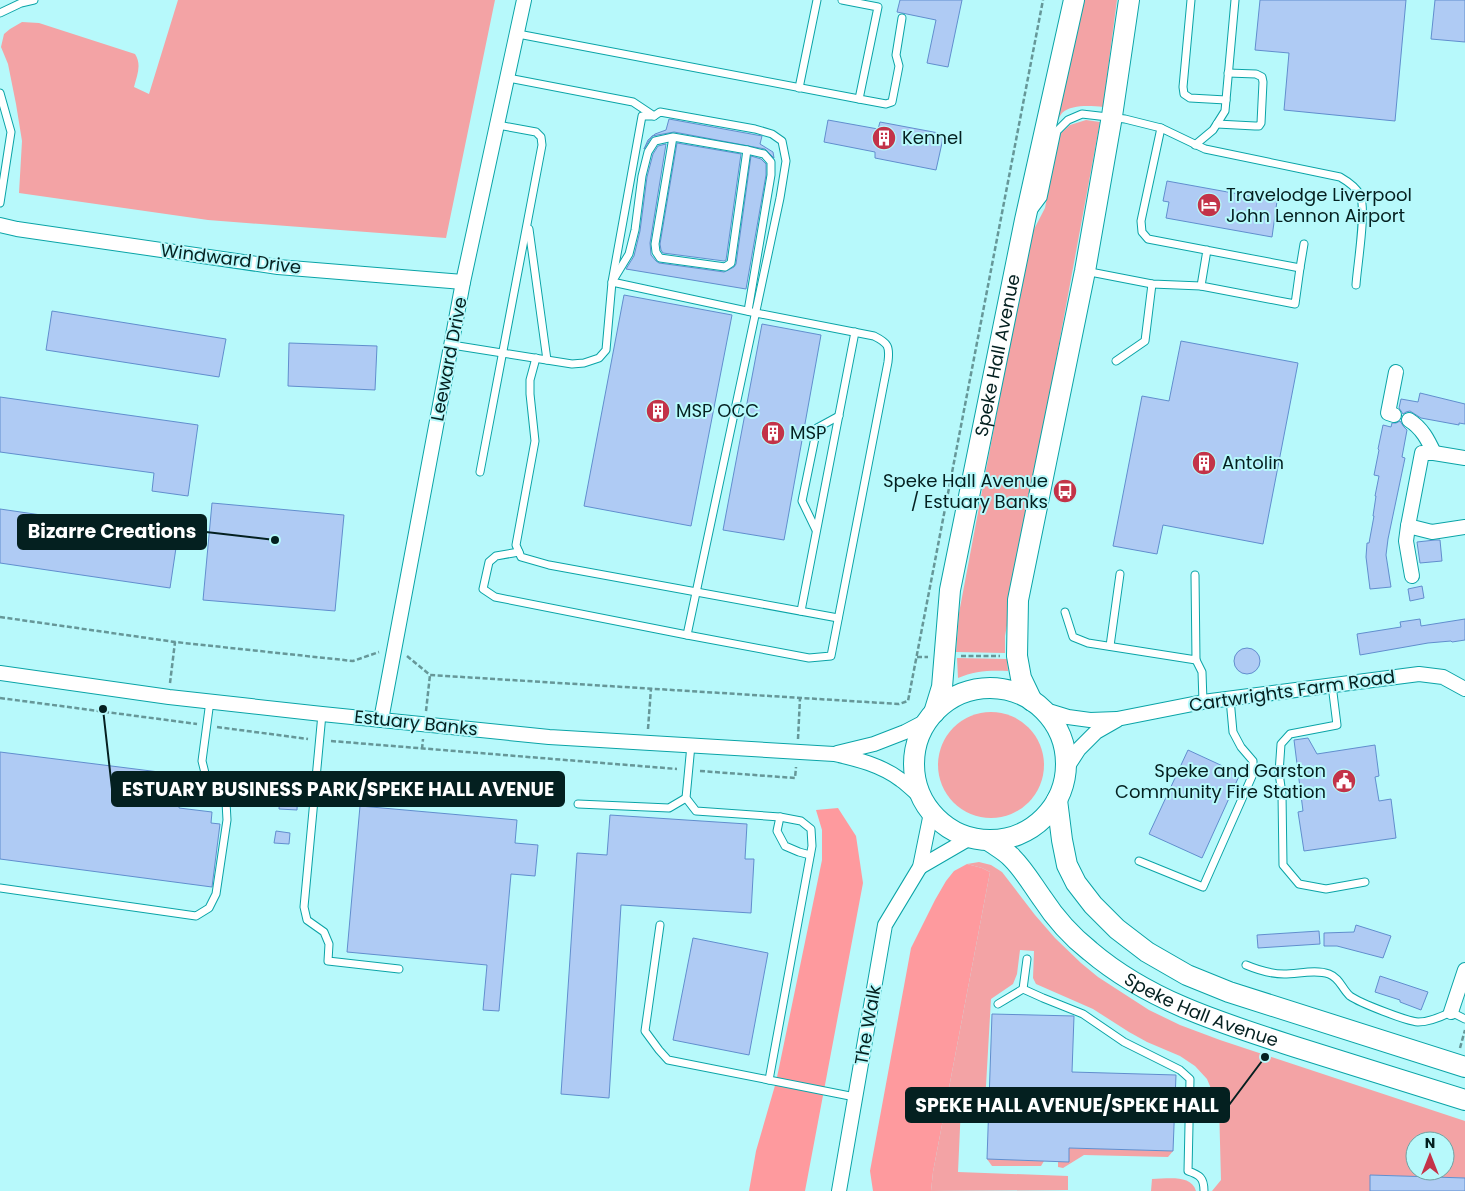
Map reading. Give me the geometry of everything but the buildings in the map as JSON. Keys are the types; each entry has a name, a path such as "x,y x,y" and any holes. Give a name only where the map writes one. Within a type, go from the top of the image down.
{"street":[{"name":"Leeward Drive","path":"381,720 463,282 524,0"},
{"name":"Speke Hall Avenue","path":"931,717 942,687 950,590 1025,220 1074,0"},
{"path":"1037,705 1021,695 998,689 975,690 952,698 931,717 918,739 914,760 916,781 927,805 949,828 979,839 1006,838 1026,831 1044,818 1057,800 1063,785 1066,769 1064,747 1056,726 1037,705 1021,678 1017,656 1018,600 1085,271 1112,116 1129,0"},
{"name":"Windward Drive","path":"0,225 17,230 278,267 463,282"},
{"path":"1394,415 1388,412 1396,372"},
{"path":"1409,420 1427,438 1434,453"},
{"path":"1412,576 1406,541 1422,453 1465,458"},
{"path":"1408,526 1432,532 1465,527"},
{"name":"Estuary Banks","path":"0,673 210,702 548,737 834,754 861,760 882,769 900,779 927,805"},
{"name":"Cartwrights Farm Road","path":"1037,705 1068,717 1090,720 1117,719 1203,702 1419,674 1443,676 1465,689"},
{"name":"Estuary Banks","path":"834,754 874,744 905,732 931,717"},
{"name":"Cartwrights Farm Road","path":"1066,769 1079,749 1096,732 1117,719"},
{"name":"Speke Hall Avenue","path":"1057,800 1067,864 1076,883 1093,905 1117,929 1147,952 1187,975 1229,992 1465,1067"},
{"name":"The Walk","path":"839,1191 885,925 920,867 927,805"},
{"name":"Speke Hall Avenue","path":"979,839 1011,857 1026,874 1061,924 1090,951 1123,976 1154,994 1188,1010 1238,1028 1465,1100"},
{"name":"The Walk","path":"920,867 979,839"},
{"path":"1451,1012 1465,970"}],"lane":[{"path":"0,13 34,0"},
{"path":"799,88 817,0"},
{"path":"842,0 878,7 859,99"},
{"path":"1191,0 1182,87 1184,94 1190,98 1226,100"},
{"path":"1195,145 1214,130 1225,111 1235,0"},
{"path":"518,34 886,104 892,102 899,66 896,55 902,18"},
{"path":"1217,124 1259,126 1261,123 1262,77 1256,74 1228,73"},
{"path":"508,78 634,102 654,116"},
{"path":"0,93 10,132 0,203"},
{"path":"452,345 572,364 584,363 599,358 606,350 612,282 642,116 654,116 660,112 705,119 772,134 782,141 786,161 782,183 688,635"},
{"path":"1025,220 1043,198 1057,131 1068,120 1082,114 1112,116 1161,128 1205,149 1340,177 1350,182 1360,195 1363,209 1356,285"},
{"path":"480,472 542,146 541,137 536,132 498,125"},
{"path":"1161,128 1141,221 1142,232 1148,239 1300,268"},
{"path":"612,282 629,254 635,230 642,176 648,152 655,140 672,137 747,150 764,154 771,162 771,175 748,311"},
{"path":"672,137 655,244 656,252 660,258 726,267 731,263 747,150"},
{"path":"528,221 547,360"},
{"path":"1085,271 1152,284 1201,286 1295,304 1304,244"},
{"path":"1201,286 1207,250"},
{"path":"519,552 496,556 489,562 483,589 495,597 688,635 810,658 831,656 890,350 885,342 874,336 612,282"},
{"path":"1116,361 1144,341 1152,284"},
{"path":"801,611 855,332"},
{"path":"536,358 530,380 535,441 516,545 521,557 549,565 838,618"},
{"path":"816,531 802,501 817,428 839,416"},
{"path":"1110,646 1120,574"},
{"path":"1195,575 1196,660 1202,672 1203,702"},
{"path":"1065,612 1073,638 1088,643 1196,660"},
{"path":"1332,685 1337,725 1290,734 1281,744 1279,773 1282,794 1283,865 1299,884 1326,889 1365,882"},
{"path":"1139,861 1203,887 1253,774 1252,761 1241,747 1233,732 1230,699"},
{"path":"0,888 196,916 209,908 216,894 227,820 226,802 207,781 202,761 210,702"},
{"path":"322,714 304,907 307,920 324,932 329,944 328,961 399,969"},
{"path":"691,745 686,798 696,811 780,817 801,821 811,829 812,846 769,1080"},
{"path":"578,804 669,808 686,798"},
{"path":"780,817 777,831 785,846 810,855"},
{"path":"660,925 645,1031 668,1060 855,1097"},
{"path":"1023,989 1027,959"},
{"path":"1246,965 1282,974 1329,974 1340,981 1346,993 1353,998 1417,1022 1433,1020 1451,1012 1465,1019"},
{"path":"998,1004 1023,989"},
{"path":"1023,989 1083,1014 1124,1042 1180,1070 1190,1079 1188,1171 1198,1174 1204,1182 1204,1191"}],"path":[{"path":"0,617 175,642 353,661 377,652 394,653 409,657 430,675 899,704 908,701 1043,0"},
{"path":"916,657 1017,656"},
{"path":"0,698 320,740 795,778 800,698"}],"shaded area":[{"path":"178,0 495,0 446,238 208,220 19,193 22,141 8,64 1,47 4,34 22,22 39,23 135,54 139,66 134,87 149,94"},
{"path":"1075,0 1117,0 1103,107 1082,106 1071,108 1062,113 1056,124"},
{"path":"1086,120 1100,122 1005,636 1005,653 956,652 959,613 1030,237 1045,208 1059,135 1070,125"},
{"path":"957,658 1007,659 1008,671 982,671 958,678"},
{"path":"991,712 1011,716 1028,728 1040,745 1044,765 1040,785 1028,802 1011,814 991,818 971,814 954,802 942,785 938,765 942,745 954,728 971,716"},
{"path":"838,808 856,836 863,883 805,1191 749,1191 756,1151 776,1082 822,860 822,830 816,810"},
{"path":"979,862 991,865 1002,872 1035,915 1081,963 1098,977 1149,1010 1180,1025 1220,1040 1465,1121 1465,1178 1455,1178 1455,1131 1405,1131 1405,1176 1370,1175 1370,1191 1212,1191 1221,1180 1219,1105 1207,1079 1195,1066 1180,1056 1147,1042 1093,1009 1036,984 1033,978 1034,951 1020,950 1017,974 1013,984 991,999 984,1106 961,1106 958,1172 1068,1176 1068,1190 931,1191 990,872 967,864"},
{"path":"967,864 990,872 931,1191 873,1191 870,1171 911,948 946,881 954,871"},
{"path":"1069,1148 1173,1151 1168,1157 1084,1155 1063,1168 1058,1167 1058,1162 1069,1162"},
{"path":"987,1159 1044,1161 1041,1166 992,1166"},
{"path":"1171,1178 1184,1180 1189,1182 1196,1191 1151,1191 1152,1179"}],"place":[{"name":"Kennel","path":"884,138"},
{"name":"Travelodge Liverpool John Lennon Airport","path":"1209,205"},
{"name":"MSP OCC","path":"658,411"},
{"name":"MSP","path":"773,433"},
{"name":"Antolin","path":"1204,463"},
{"name":"Speke Hall Avenue / Estuary Banks","path":"1065,491"},
{"name":"Bizarre Creations","path":"275,540"},
{"name":"ESTUARY BUSINESS PARK/SPEKE HALL AVENUE","path":"103,709"},
{"name":"Speke and Garston Community Fire Station","path":"1344,781"},
{"name":"SPEKE HALL AVENUE/SPEKE HALL","path":"1265,1057"}]}
